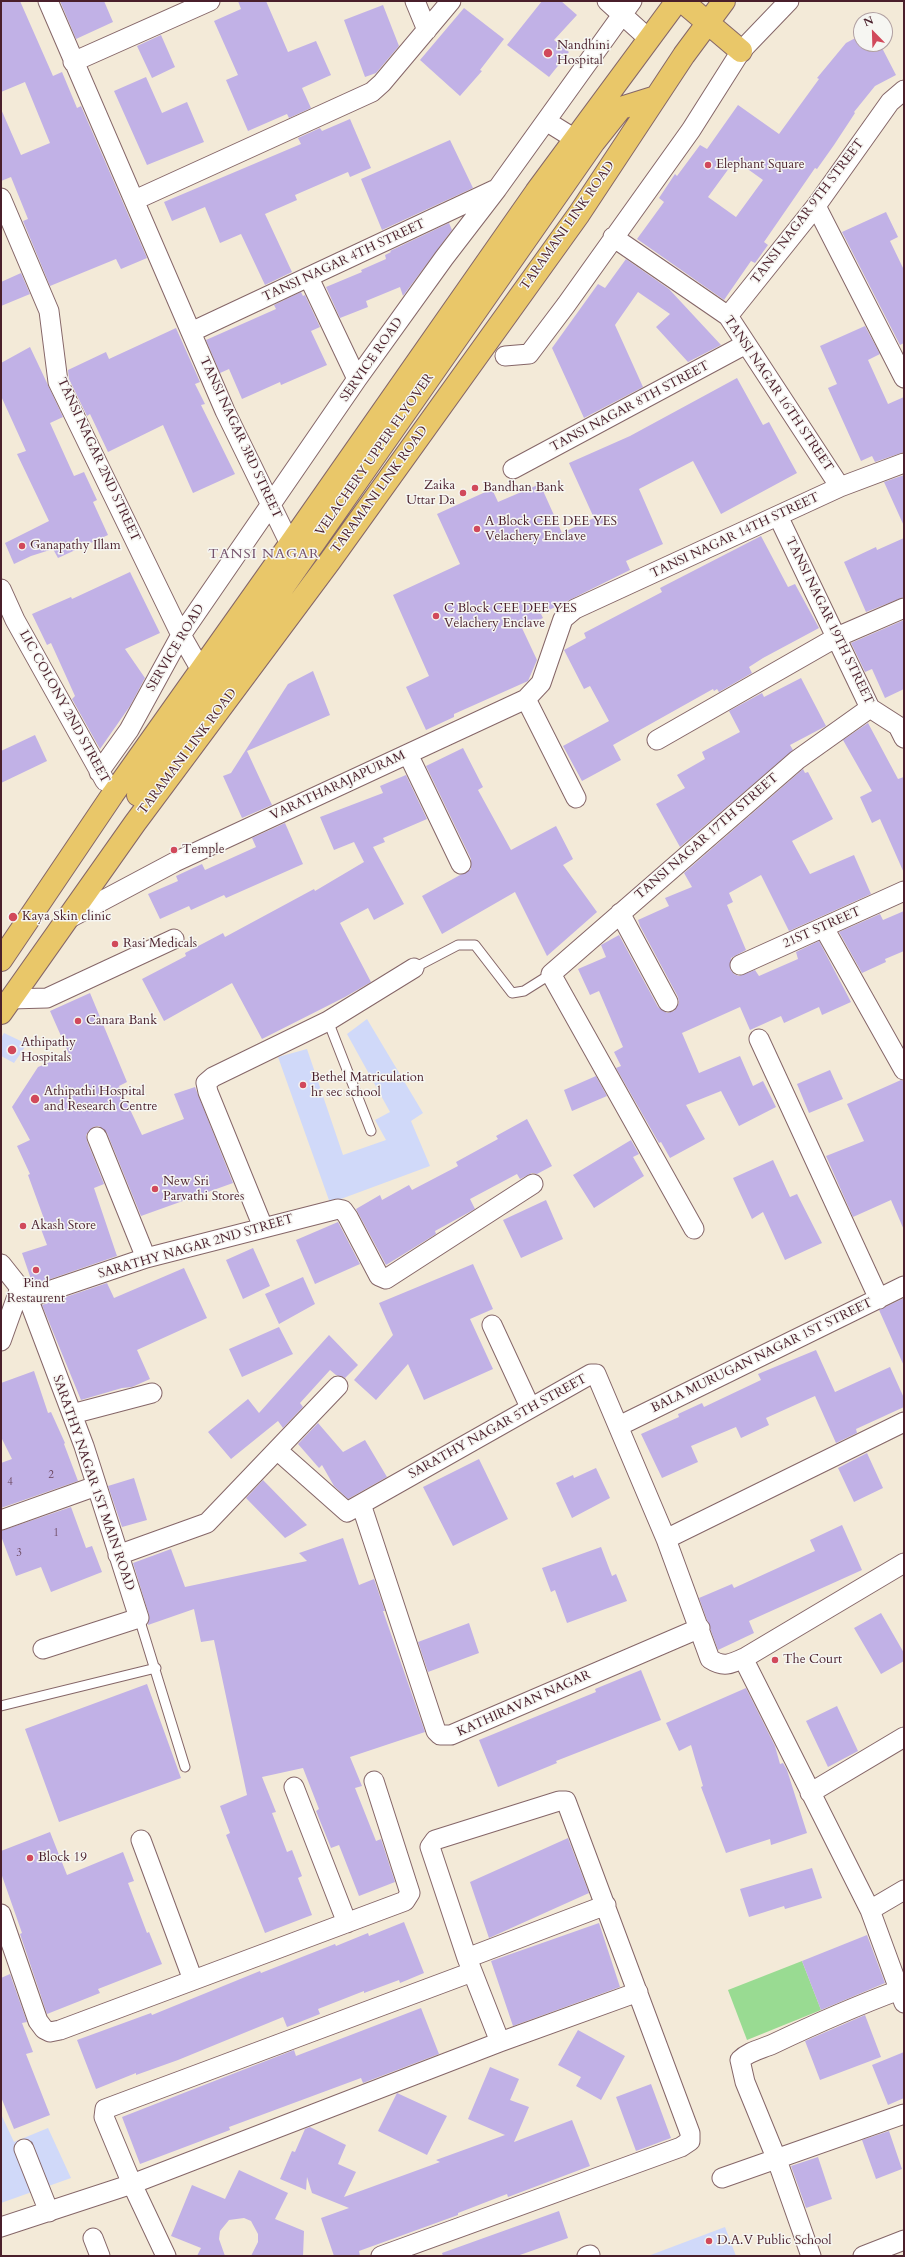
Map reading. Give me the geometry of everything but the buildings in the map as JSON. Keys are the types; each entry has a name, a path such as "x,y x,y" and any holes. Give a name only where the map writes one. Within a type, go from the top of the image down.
{"main road":[{"path":"1,960 113,794 536,192 585,140 649,39 677,1"},
{"path":"682,1 741,51"},
{"name":"TARAMANI LINK ROAD","path":"4,1001 65,921 330,561 579,214 656,96 724,1"},
{"name":"VELACHERY UPPER FLYOVER","path":"4,1001 585,140 621,108 656,96"}],"street":[{"name":"TANSI NAGAR 3RD STREET","path":"48,1 73,62 135,200 225,411 272,504 290,544"},
{"path":"73,62 210,1"},
{"path":"415,1 428,30"},
{"path":"135,200 372,92 428,30 451,1"},
{"path":"607,1 627,7 649,39"},
{"path":"505,356 529,354 566,305 613,237 691,130 741,51 789,1"},
{"name":"SERVICE ROAD","path":"99,772 129,730 181,635 358,379 444,258 498,189 627,7"},
{"name":"TANSI NAGAR 9TH STREET","path":"728,316 816,206 890,102 904,90"},
{"path":"546,121 585,140"},
{"name":"TANSI NAGAR 4TH STREET","path":"191,332 498,189"},
{"name":"TANSI NAGAR 2ND STREET","path":"1,198 49,311 58,382 181,635 201,670"},
{"path":"816,206 904,378"},
{"name":"TANSI NAGAR 16TH STREET","path":"613,237 728,316 840,487"},
{"path":"309,278 358,379"},
{"name":"TANSI NAGAR 8TH STREET","path":"513,469 746,344"},
{"name":"TANSI NAGAR 14TH STREET","path":"569,613 840,487 904,462"},
{"name":"TANSI NAGAR 19TH STREET","path":"778,516 870,708 902,730"},
{"name":"LIC COLONY 2ND STREET","path":"1,589 8,623 113,794"},
{"path":"657,740 837,637 904,608"},
{"name":"VARATHARAJAPURAM","path":"65,921 175,862 526,699 541,683 563,619 569,613"},
{"path":"526,699 576,798"},
{"name":"TANSI NAGAR 17TH STREET","path":"551,974 797,760 870,708"},
{"path":"408,754 461,864"},
{"name":"21ST STREET","path":"740,965 904,891"},
{"path":"620,913 668,1002"},
{"path":"824,928 904,1070"},
{"path":"4,1001 47,998 174,939"},
{"path":"263,1226 208,1092 206,1083 213,1077 328,1021 414,968"},
{"path":"551,974 694,1229"},
{"path":"759,1039 879,1299"},
{"path":"97,1137 146,1258"},
{"name":"SARATHY NAGAR 2ND STREET","path":"24,1293 263,1226 338,1209 342,1210 348,1217 379,1276 386,1279 533,1184"},
{"name":"SARATHY NAGAR 1ST MAIN ROAD","path":"1,1264 24,1293 72,1414 139,1618"},
{"name":"BALA MURUGAN NAGAR 1ST STREET","path":"619,1426 904,1286"},
{"path":"1,1341 24,1293"},
{"path":"492,1325 530,1408"},
{"name":"SARATHY NAGAR 5TH STREET","path":"277,1450 347,1512 591,1374 596,1374 666,1539 700,1628 710,1659 719,1665 732,1664 746,1657"},
{"path":"118,1555 207,1523 338,1386"},
{"path":"72,1414 152,1393"},
{"path":"666,1539 904,1422"},
{"path":"1,1520 96,1486"},
{"name":"KATHIRAVAN NAGAR","path":"361,1504 436,1731 440,1735 452,1735 700,1628"},
{"path":"811,2256 777,2160 745,2082 740,2060 746,2054 769,2046 836,2014 901,1997 870,1910 746,1664 746,1657 904,1563"},
{"path":"43,1649 139,1618"},
{"path":"810,1793 904,1737"},
{"path":"1,1914 38,2021 44,2029 50,2032 405,1901 409,1897 410,1892 374,1781"},
{"path":"294,1787 347,1923"},
{"path":"381,2256 681,2147 690,2141 690,2133 566,1801 560,1801 435,1840 430,1847 469,1965 500,2042"},
{"path":"141,1840 193,1980"},
{"path":"870,1910 904,1890"},
{"path":"166,2256 132,2184 104,2117 105,2109 469,1965 606,1905"},
{"path":"1,2227 132,2184 500,2042 638,1992"},
{"path":"722,2178 777,2160 904,2114"},
{"path":"24,2149 48,2212"},
{"path":"93,2238 100,2256"},
{"path":"862,2256 904,2240"}],"lane":[{"path":"414,968 458,945 475,944 512,993 524,991 551,974"},
{"path":"328,1021 370,1131"},
{"path":"139,1618 156,1668 185,1767"},
{"path":"1,1706 156,1668"}],"shaded area":[{"name":"Bethel Matriculation hr sec school","path":"367,1019 423,1113 411,1121 430,1166 330,1203 278,1057 307,1049 343,1155 386,1140 375,1120 390,1112 347,1034"},
{"name":"Athipathy Hospitals","path":"4,1033 27,1044 14,1063 1,1056 1,1038"},
{"path":"1,2114 14,2142 48,2128 71,2178 1,2203"},
{"name":"D.A.V Public School","path":"725,2227 736,2256 648,2256"}],"green space":[{"path":"802,1961 821,2010 747,2040 728,1990"}],"place":[{"name":"Nandhini Hospital","path":"548,53"},
{"name":"Elephant Square","path":"708,165"},
{"name":"Bandhan Bank","path":"475,488"},
{"name":"Zaika Uttar Da","path":"463,493"},
{"name":"A Block CEE DEE YES Velachery Enclave","path":"477,529"},
{"name":"Ganapathy Illam","path":"22,546"},
{"name":"C Block CEE DEE YES Velachery Enclave","path":"436,616"},
{"name":"Temple","path":"174,850"},
{"name":"Kaya Skin clinic","path":"13,917"},
{"name":"Rasi Medicals","path":"115,944"},
{"name":"Canara Bank","path":"78,1021"},
{"name":"Athipathy Hospitals","path":"12,1050"},
{"name":"Bethel Matriculation hr sec school","path":"303,1085"},
{"name":"Athipathi Hospital and Research Centre","path":"35,1099"},
{"name":"New Sri Parvathi Stores","path":"155,1189"},
{"name":"Akash Store","path":"23,1226"},
{"name":"Pind Restaurent","path":"36,1270"},
{"name":"The Court","path":"775,1660"},
{"name":"Block 19","path":"30,1858"},
{"name":"D.A.V Public School","path":"709,2241"}],"district":[{"name":"TANSI NAGAR","path":"264,555"}]}
